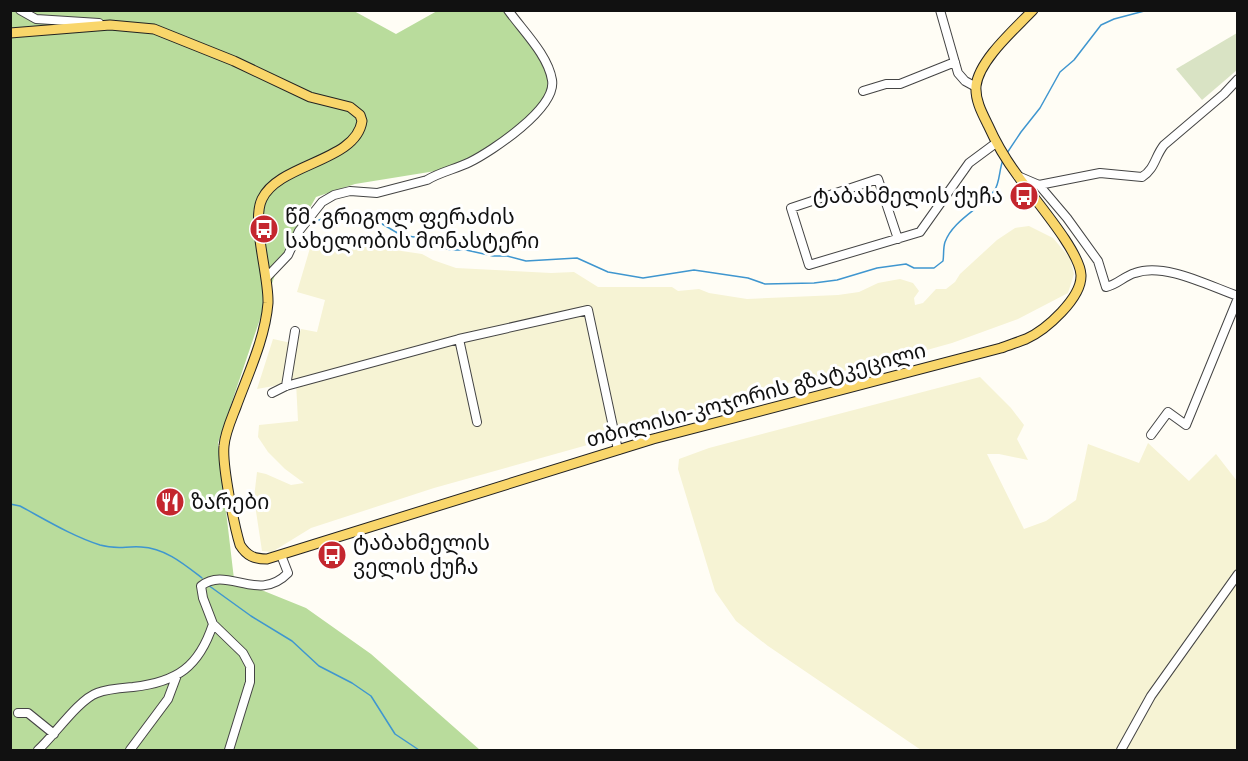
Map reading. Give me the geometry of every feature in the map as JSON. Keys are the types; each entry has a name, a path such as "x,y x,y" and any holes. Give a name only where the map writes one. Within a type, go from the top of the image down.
{"main road":[{"path":"976,87 988,59 1033,10"},
{"path":"10,33 110,25"},
{"name":"თბილისი-კოჯორის გზატკეცილი","path":"110,25 154,29 162,32 234,61 310,97 350,107 360,115 362,121 358,135 346,145 283,179 269,190 262,199 259,209 268,303 262,335 229,425 224,447 240,545 248,555 257,559 281,555 653,439 1001,348 1028,338 1046,326 1074,297 1081,278 1080,268 1069,246 1017,176 996,143 982,112 976,87"}],"street":[{"path":"20,10 36,19 110,25"},
{"path":"267,277 288,255 299,231 322,202 334,195 350,191 377,193 455,170 478,158 543,107 553,83 550,70 508,10"},
{"path":"939,10 958,73 965,81 976,87"},
{"path":"863,91 886,84 900,84 954,62"},
{"path":"1017,176 1039,184 1100,173 1142,177 1153,168 1164,144 1224,94 1238,79"},
{"path":"898,239 878,179 791,208 809,265 898,239 920,232 969,164 996,143"},
{"path":"1039,184 1090,248 1098,261 1106,287 1136,272 1161,270 1238,297 1186,425 1168,412 1150,435"},
{"path":"272,393 286,386 459,339 588,310 618,450"},
{"path":"286,386 296,331"},
{"path":"459,339 477,422"},
{"path":"229,750 250,682 250,666 243,653 213,624 201,586 207,581 220,579 253,586 278,581 288,573 281,555"},
{"path":"1120,750 1151,696 1238,574"},
{"path":"38,750 85,700 96,693 169,680 186,670 199,656 208,640 213,624"},
{"path":"130,750 168,699 177,675"},
{"path":"18,712 28,713 54,734"}],"shaded area":[{"path":"1029,226 1053,238 1070,258 1074,274 1068,293 1018,319 952,343 873,365 760,389 698,414 434,488 311,528 272,552 262,551 254,498 257,472 291,485 304,483 268,452 258,437 259,425 298,421 296,382 257,389 273,339 296,344 301,329 317,332 325,300 297,292 313,238 422,254 456,268 574,272 598,287 672,287 678,291 699,289 709,293 747,299 838,295 859,292 878,283 900,279 913,283 919,291 914,298 915,305 923,303 936,289 946,289 955,282 960,274 997,240 1015,228"},
{"path":"980,377 1011,408 1024,425 1017,439 1028,460 987,454 1024,529 1046,521 1076,500 1088,444 1139,463 1148,443 1189,481 1216,454 1237,481 1237,750 921,750 768,646 736,621 715,591 678,469 679,459 709,448"}],"green space":[{"path":"10,11 354,11 396,34 437,11 504,11 537,51 548,71 551,84 542,106 498,142 454,168 355,184 316,197 279,263 218,443 234,579 306,608 371,654 480,750 11,750"},
{"path":"1237,33 1237,70 1202,100 1176,69"}],"waterway":[{"path":"1007,153 1040,108 1060,72 1074,60 1101,25 1148,10"},
{"path":"319,220 327,217 340,218 352,213 377,221 401,235 421,238 450,250 466,250 526,261 577,258 608,272 643,278 694,270 748,278 765,284 814,283 837,280 877,268 906,264 914,268 934,268 943,261 945,242 954,227 996,188 1003,160"},
{"path":"10,504 20,506 69,532 100,545 158,550 174,558 202,578"},
{"path":"208,585 251,616 292,641 319,666 371,696 395,734 419,750"}],"place":[{"name":"ტაბახმელის ქუჩა","path":"1024,196"},
{"name":"წმ. გრიგოლ ფერაძის სახელობის მონასტერი","path":"264,229"},
{"name":"ზარები","path":"170,502"},
{"name":"ტაბახმელის ველის ქუჩა","path":"332,555"}]}
